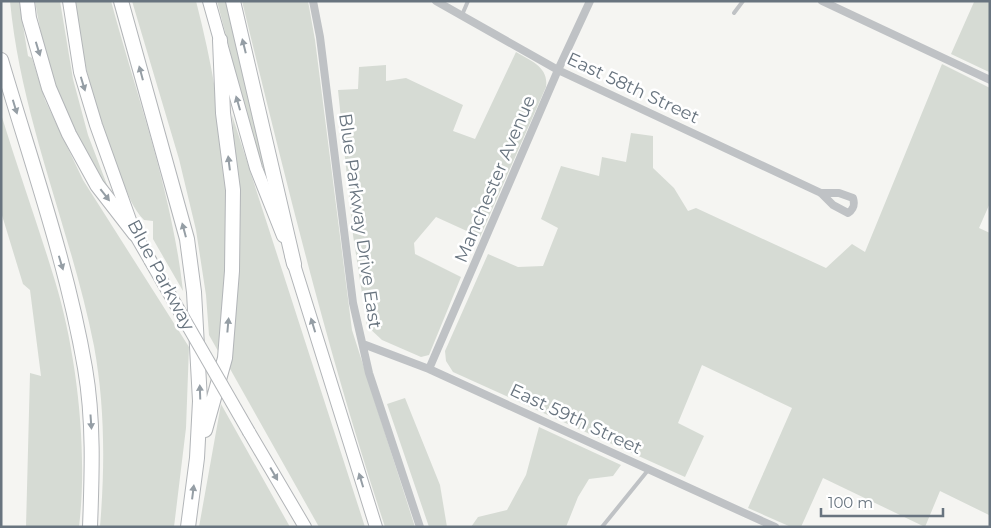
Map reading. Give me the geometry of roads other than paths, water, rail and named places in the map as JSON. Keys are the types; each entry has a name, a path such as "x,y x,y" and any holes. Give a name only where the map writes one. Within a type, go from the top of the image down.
{"highway":[{"path":"27,1 29,18 49,88 69,134 97,185 135,234"},
{"name":"Blue Parkway","path":"69,1 80,72 109,166 135,234 306,527"},
{"path":"121,1 187,239 194,292 200,401 197,458 188,527"},
{"path":"209,1 256,168 294,264"},
{"path":"233,1 294,264 376,527"},
{"path":"197,458 225,358 232,271 232,190 223,114 220,40"},
{"path":"1,60 67,281 85,369 92,423 90,527"}],"street":[{"name":"Blue Parkway Drive East","path":"313,1 320,37 352,303 369,373 420,527"},
{"name":"East 58th Street","path":"436,1 558,70 821,193"},
{"name":"Manchester Avenue","path":"429,369 558,70 590,1"},
{"path":"822,1 990,80"},
{"name":"East 59th Street","path":"363,344 429,369 774,527"}],"lane":[{"path":"461,16 468,1"},
{"path":"734,13 744,1"},
{"path":"602,527 648,469"}]}
